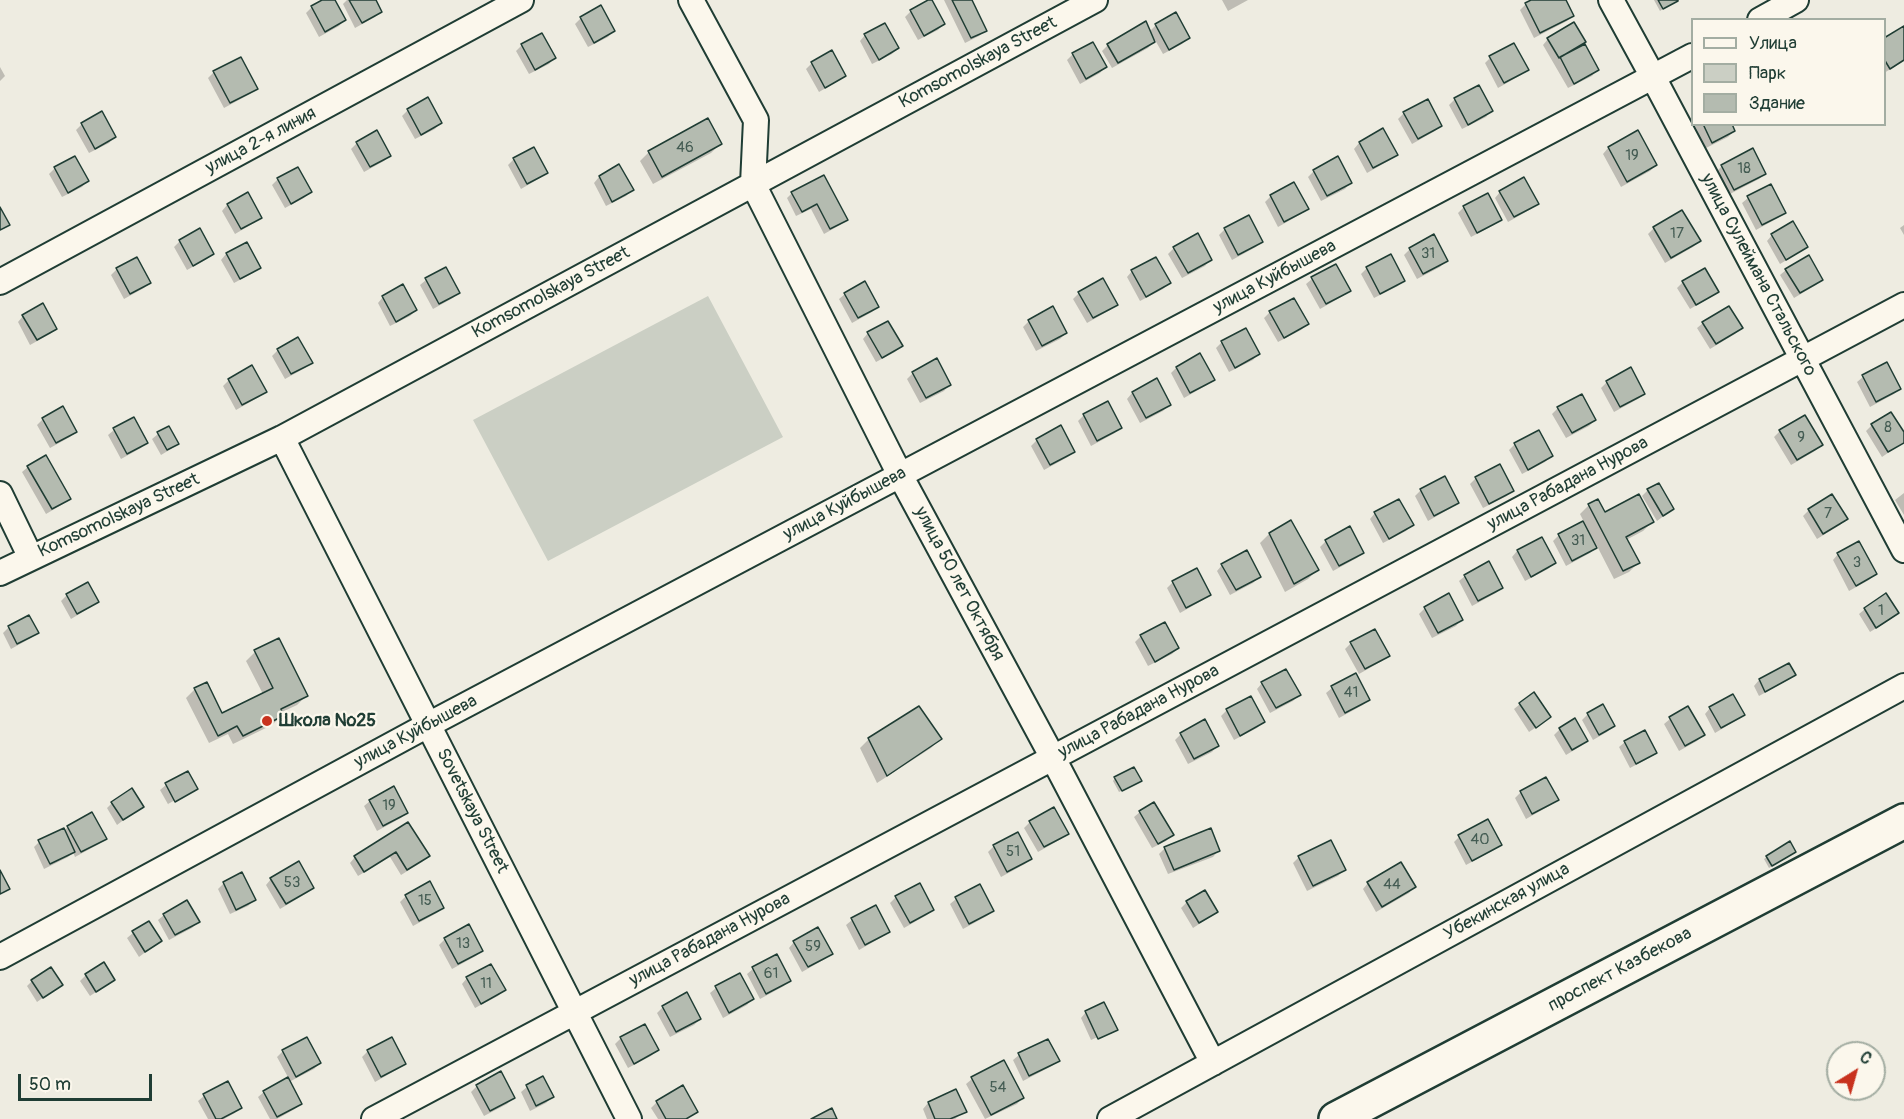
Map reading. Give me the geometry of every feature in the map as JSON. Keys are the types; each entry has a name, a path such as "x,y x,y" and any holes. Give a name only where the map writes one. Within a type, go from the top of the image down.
{"highway":[{"name":"проспект Казбекова","path":"1335,1119 1904,820"},
{"name":"проспект Казбекова","path":"1383,1119 1904,840"}],"street":[{"name":"улица 2-я линия","path":"0,282 521,0"},
{"name":"улица 50 лет Октября","path":"691,0 756,120 753,184 900,475 1214,1063"},
{"name":"Komsomolskaya Street","path":"0,573 282,438 1095,0"},
{"name":"улица Сулеймана Стальского","path":"1611,0 1904,550"},
{"path":"1764,18 1796,0"},
{"name":"улица Куйбышева","path":"0,957 428,725 1691,57"},
{"name":"улица Рабадана Нурова","path":"374,1119 1904,305"},
{"name":"Sovetskaya Street","path":"282,438 629,1119"},
{"path":"0,494 31,558"},
{"name":"Убекинская улица","path":"1110,1119 1904,686"}],"green space":[{"path":"708,296 783,437 548,561 473,420"}],"building":[{"path":"322,0 335,0 346,20 325,32 311,6"},
{"path":"349,0 376,0 382,12 362,23"},
{"path":"932,0 945,24 924,36 910,10"},
{"path":"952,0 972,0 987,31 971,38"},
{"path":"1531,0 1566,0 1574,16 1540,33 1525,3"},
{"path":"1658,0 1678,0 1678,1 1663,9"},
{"path":"601,5 615,31 594,43 580,17"},
{"path":"1176,12 1190,38 1169,50 1155,24"},
{"path":"1146,21 1155,42 1118,63 1107,44"},
{"path":"1574,22 1586,42 1559,58 1547,38"},
{"path":"885,23 899,48 879,60 864,34"},
{"path":"1904,26 1904,60 1890,69 1886,62 1886,37"},
{"path":"542,33 556,58 535,70 521,44"},
{"path":"1093,42 1107,67 1086,79 1072,53"},
{"path":"1514,43 1529,70 1504,83 1489,56"},
{"path":"1585,44 1599,70 1574,84 1560,57"},
{"path":"832,50 846,76 825,88 811,62"},
{"path":"241,57 258,89 230,103 213,71"},
{"path":"1479,85 1493,111 1468,125 1454,98"},
{"path":"428,97 442,123 421,135 407,109"},
{"path":"1428,99 1442,126 1418,139 1403,112"},
{"path":"102,111 116,137 95,149 81,123"},
{"path":"708,118 722,144 662,177 648,151"},
{"path":"1704,126 1733,126 1735,131 1712,143"},
{"path":"1383,128 1398,155 1373,168 1359,142"},
{"path":"377,130 391,156 370,167 356,142"},
{"path":"1638,130 1657,165 1627,182 1608,147"},
{"path":"534,147 548,173 527,184 513,158"},
{"path":"1753,148 1766,174 1734,190 1721,165"},
{"path":"75,156 89,181 68,193 54,167"},
{"path":"1338,156 1352,183 1327,196 1313,170"},
{"path":"619,164 634,190 612,202 599,176"},
{"path":"298,167 312,192 291,204 277,178"},
{"path":"824,175 848,220 830,229 817,204 802,212 791,192"},
{"path":"1524,177 1539,204 1514,217 1499,191"},
{"path":"1294,182 1309,209 1284,222 1270,195"},
{"path":"1771,184 1786,213 1762,225 1747,196"},
{"path":"248,192 262,218 241,229 227,204"},
{"path":"1488,193 1502,220 1477,233 1463,206"},
{"path":"0,207 10,225 0,230"},
{"path":"1682,210 1701,241 1671,258 1653,227"},
{"path":"1249,215 1263,242 1238,255 1224,228"},
{"path":"1793,221 1808,247 1786,260 1771,234"},
{"path":"200,228 214,254 193,266 179,240"},
{"path":"1198,233 1212,260 1188,273 1173,247"},
{"path":"1434,234 1448,261 1423,274 1409,248"},
{"path":"247,242 261,268 240,279 226,253"},
{"path":"1391,254 1405,281 1380,294 1366,267"},
{"path":"1809,255 1823,280 1800,293 1785,269"},
{"path":"137,257 151,283 130,294 116,268"},
{"path":"1156,257 1171,283 1146,297 1131,270"},
{"path":"1336,264 1351,291 1326,304 1311,277"},
{"path":"446,267 460,293 439,304 425,278"},
{"path":"1705,268 1719,292 1696,305 1682,281"},
{"path":"1103,278 1118,305 1093,318 1078,292"},
{"path":"865,281 879,307 858,318 844,293"},
{"path":"403,284 417,310 396,322 382,296"},
{"path":"1294,298 1309,324 1284,338 1269,311"},
{"path":"43,303 57,329 37,340 22,315"},
{"path":"1053,306 1067,333 1042,346 1028,320"},
{"path":"1729,306 1743,328 1716,344 1702,322"},
{"path":"888,321 903,346 882,358 867,332"},
{"path":"1246,328 1260,354 1235,368 1221,341"},
{"path":"298,337 313,363 291,374 277,349"},
{"path":"1200,353 1215,380 1190,393 1176,367"},
{"path":"937,358 951,385 926,398 912,372"},
{"path":"1887,362 1901,389 1876,402 1862,375"},
{"path":"252,365 267,392 242,405 228,379"},
{"path":"1631,367 1645,394 1620,407 1606,381"},
{"path":"1157,378 1171,405 1146,418 1132,392"},
{"path":"1582,394 1596,420 1572,433 1557,407"},
{"path":"1108,401 1122,428 1097,441 1083,414"},
{"path":"63,406 77,432 56,443 42,418"},
{"path":"1891,412 1904,432 1904,443 1888,452 1871,424"},
{"path":"1805,415 1823,445 1797,460 1779,430"},
{"path":"134,417 148,443 127,454 113,428"},
{"path":"1061,425 1075,452 1050,465 1036,439"},
{"path":"169,426 179,444 167,450 157,432"},
{"path":"1539,430 1553,456 1528,470 1514,443"},
{"path":"46,455 71,499 52,509 27,466"},
{"path":"1500,464 1514,491 1489,504 1475,477"},
{"path":"1445,476 1459,503 1434,516 1420,489"},
{"path":"1659,483 1674,509 1663,516 1647,489"},
{"path":"1639,494 1654,522 1626,537 1640,563 1623,571 1588,504 1598,499 1605,512"},
{"path":"1832,494 1848,519 1823,534 1808,509"},
{"path":"1399,499 1414,525 1389,539 1374,512"},
{"path":"1291,520 1319,570 1294,584 1269,533"},
{"path":"1583,521 1597,548 1572,561 1558,534"},
{"path":"1350,526 1364,553 1339,566 1325,540"},
{"path":"1542,537 1556,563 1531,577 1517,550"},
{"path":"1859,541 1877,574 1856,586 1837,553"},
{"path":"1247,550 1261,577 1236,590 1221,564"},
{"path":"1489,561 1503,588 1478,601 1464,575"},
{"path":"1197,568 1211,595 1186,608 1172,581"},
{"path":"88,582 99,602 77,614 66,594"},
{"path":"1449,593 1463,620 1438,633 1424,607"},
{"path":"1886,593 1899,613 1876,628 1864,608"},
{"path":"29,615 39,633 17,644 8,626"},
{"path":"1165,622 1179,648 1155,662 1140,635"},
{"path":"1375,629 1390,656 1365,669 1350,642"},
{"path":"279,638 308,696 281,709 283,716 243,736 237,726 218,736 194,688 207,682 222,713 273,688 254,650"},
{"path":"1789,663 1796,675 1765,692 1759,679"},
{"path":"1286,669 1301,695 1276,708 1261,682"},
{"path":"1356,673 1370,700 1345,713 1331,686"},
{"path":"1534,692 1551,717 1536,728 1519,703"},
{"path":"1733,694 1745,715 1721,728 1709,707"},
{"path":"1251,696 1265,722 1240,736 1226,709"},
{"path":"1603,704 1615,726 1599,735 1587,713"},
{"path":"919,706 942,739 887,776 868,738"},
{"path":"1688,706 1705,735 1685,746 1669,717"},
{"path":"1575,718 1588,741 1572,750 1559,728"},
{"path":"1205,719 1219,746 1194,759 1180,733"},
{"path":"1645,730 1657,753 1636,764 1624,741"},
{"path":"1134,767 1142,781 1122,791 1114,777"},
{"path":"188,771 198,789 175,802 165,783"},
{"path":"1546,777 1559,800 1532,814 1520,791"},
{"path":"394,786 408,813 383,826 369,800"},
{"path":"132,788 144,807 123,820 111,802"},
{"path":"1154,802 1174,835 1158,844 1139,811"},
{"path":"1054,807 1069,834 1044,847 1029,821"},
{"path":"92,812 107,839 81,852 67,826"},
{"path":"1488,819 1502,845 1472,861 1458,835"},
{"path":"408,822 430,856 407,870 396,852 364,872 354,856"},
{"path":"64,828 75,852 50,864 38,840"},
{"path":"1211,828 1220,851 1174,870 1164,847"},
{"path":"1018,832 1032,859 1007,872 993,845"},
{"path":"1331,840 1346,870 1313,886 1298,856"},
{"path":"1790,841 1796,852 1772,866 1766,856"},
{"path":"299,861 314,888 286,904 270,878"},
{"path":"1401,862 1416,887 1382,907 1367,882"},
{"path":"0,870 10,889 0,894"},
{"path":"242,872 256,900 236,910 223,882"},
{"path":"430,881 444,908 419,921 405,895"},
{"path":"920,883 934,910 910,923 895,896"},
{"path":"980,884 994,911 969,924 955,897"},
{"path":"1205,890 1218,912 1199,923 1186,901"},
{"path":"187,900 200,922 175,935 163,914"},
{"path":"876,905 890,932 865,945 851,918"},
{"path":"149,921 162,941 145,952 132,931"},
{"path":"469,924 483,951 458,964 444,938"},
{"path":"818,927 833,954 808,967 793,941"},
{"path":"777,954 791,981 766,994 752,967"},
{"path":"104,962 115,980 96,992 85,974"},
{"path":"491,964 506,990 481,1004 466,977"},
{"path":"51,967 63,985 43,998 31,980"},
{"path":"740,973 754,999 729,1013 715,986"},
{"path":"687,992 701,1019 676,1032 662,1006"},
{"path":"1104,1002 1118,1030 1098,1039 1085,1011"},
{"path":"645,1024 659,1050 634,1064 620,1037"},
{"path":"307,1037 321,1063 296,1077 282,1050"},
{"path":"392,1037 406,1064 381,1077 367,1050"},
{"path":"1048,1039 1060,1061 1029,1076 1018,1053"},
{"path":"1004,1060 1024,1098 991,1115 971,1077"},
{"path":"501,1071 515,1098 490,1111 476,1085"},
{"path":"543,1076 554,1097 536,1106 526,1085"},
{"path":"288,1077 302,1104 277,1117 263,1091"},
{"path":"228,1081 242,1108 221,1119 216,1119 203,1094"},
{"path":"683,1085 698,1112 686,1119 666,1119 656,1101"},
{"path":"956,1089 967,1112 950,1119 935,1119 928,1102"},
{"path":"832,1108 837,1119 811,1119"}],"place":[{"name":"Школа №25","path":"267,721"}]}
